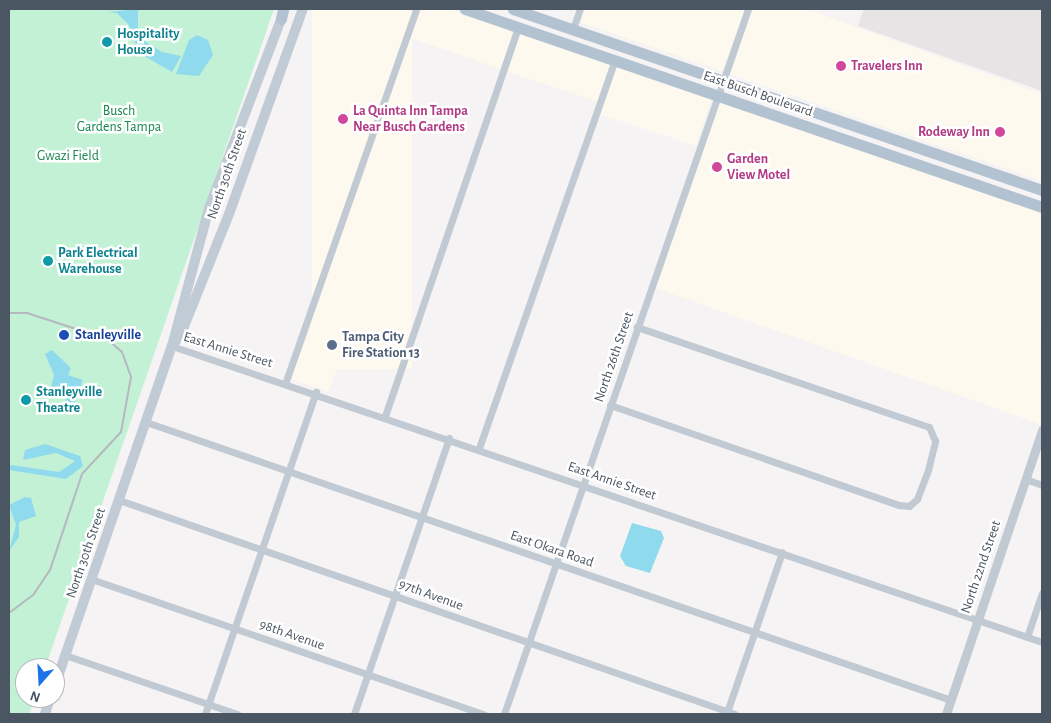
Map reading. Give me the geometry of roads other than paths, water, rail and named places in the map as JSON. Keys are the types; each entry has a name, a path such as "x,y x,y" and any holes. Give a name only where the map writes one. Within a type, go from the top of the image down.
{"main road":[{"name":"North 30th Street","path":"172,346 181,334 228,214 303,9"},
{"name":"East Busch Boulevard","path":"465,9 1042,207"},
{"name":"East Busch Boulevard","path":"513,9 1042,190"},
{"name":"North 30th Street","path":"64,658 172,346 210,208 283,12"},
{"path":"518,27 527,23 562,35 573,29"},
{"path":"858,144 867,140 925,159 947,159"}],"street":[{"path":"286,381 416,9"},
{"path":"573,29 580,9"},
{"name":"North 26th Street","path":"504,714 748,9"},
{"path":"385,416 518,27"},
{"path":"479,448 614,60"},
{"path":"610,405 899,505 908,506 917,498 928,470 934,441 929,427 637,327"},
{"name":"East Annie Street","path":"172,346 286,381 1042,642"},
{"path":"205,714 316,392"},
{"name":"East Okara Road","path":"146,422 951,700"},
{"name":"North 22nd Street","path":"946,714 1042,430"},
{"path":"354,714 449,438"},
{"path":"1025,479 1042,485"},
{"name":"97th Avenue","path":"119,500 731,713"},
{"path":"731,713 753,632 782,552"},
{"name":"98th Avenue","path":"91,579 484,714"},
{"path":"1027,637 1042,592"},
{"path":"65,655 237,714"}],"water":[{"path":"138,9 138,37 162,52 181,56 172,72 139,53 128,24 117,13 108,12"},
{"path":"197,35 208,40 213,55 199,76 176,74 189,40"},
{"path":"52,350 71,368 68,375 83,380 74,405 67,403 62,391 51,387 54,375 45,354"},
{"path":"45,444 80,456 83,466 66,479 9,470 11,465 59,472 75,461 56,453 23,460 25,450"},
{"path":"25,497 31,498 36,516 19,522 19,537 9,551 16,525 9,505"},
{"path":"632,523 661,531 664,538 650,573 626,566 620,556"}],"railway":[{"path":"9,313 27,313 107,339 122,352 131,377 121,432 82,474 50,570 33,595 9,613"}],"place":[{"name":"Hospitality House","path":"107,42"},
{"name":"Travelers Inn","path":"841,66"},
{"name":"La Quinta Inn Tampa Near Busch Gardens","path":"343,119"},
{"name":"Rodeway Inn","path":"1000,132"},
{"name":"Garden View Motel","path":"717,167"},
{"name":"Park Electrical Warehouse","path":"48,261"},
{"name":"Stanleyville","path":"64,335"},
{"name":"Tampa City Fire Station 13","path":"332,345"},
{"name":"Stanleyville Theatre","path":"26,400"}],"park label":[{"name":"Busch Gardens Tampa","path":"119,120"},
{"name":"Gwazi Field","path":"68,156"}]}
